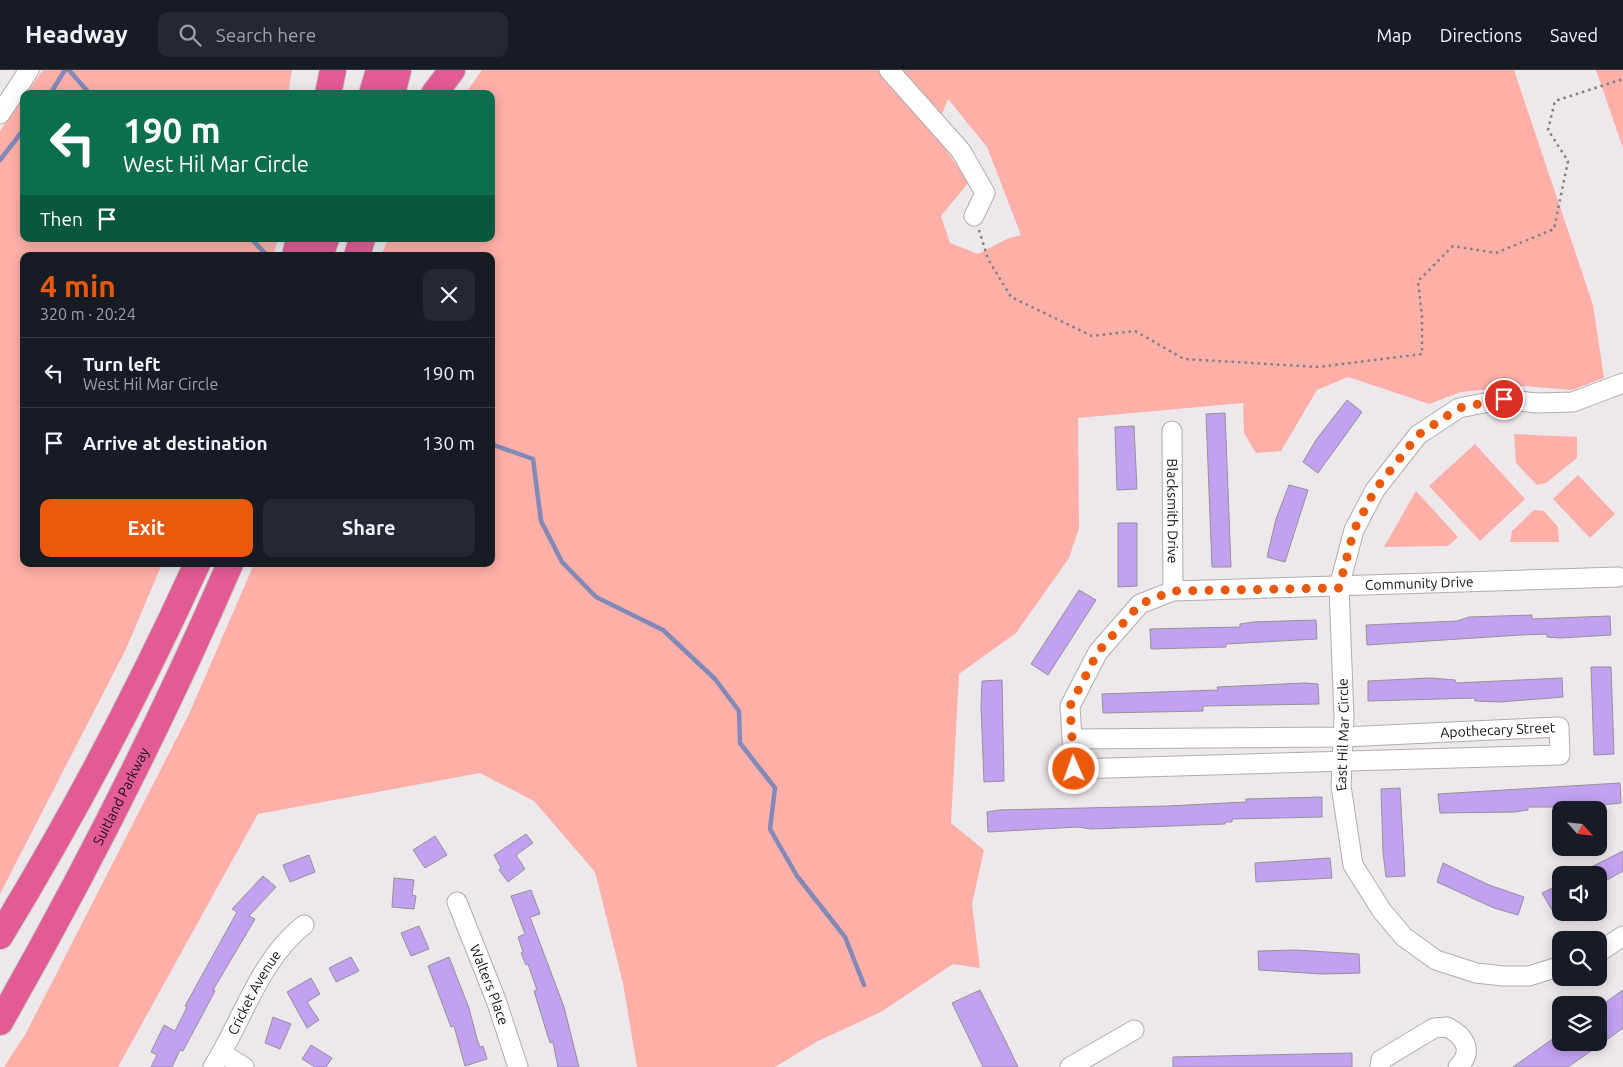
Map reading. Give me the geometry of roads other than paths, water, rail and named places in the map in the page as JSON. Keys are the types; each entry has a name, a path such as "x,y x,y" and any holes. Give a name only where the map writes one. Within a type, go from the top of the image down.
{"highway":[{"path":"329,90 333,70"},
{"path":"373,90 379,70"},
{"path":"393,90 398,70"},
{"path":"437,90 452,70"},
{"path":"0,936 120,723 196,567"},
{"name":"Suitland Parkway","path":"0,1022 58,918 128,785 192,650 229,567"}],"street":[{"path":"0,114 29,70"},
{"path":"890,70 961,151 984,193 974,216"},
{"name":"East Hil Mar Circle","path":"1552,969 1529,976 1503,976 1476,972 1436,960 1404,937 1382,911 1353,865 1341,786 1343,737 1339,588 1358,522 1375,490 1418,435 1459,408 1504,399 1536,402 1573,402 1623,382"},
{"name":"Blacksmith Drive","path":"1172,431 1173,591"},
{"name":"Community Drive","path":"1074,769 1070,706 1098,652 1140,604 1173,591 1339,588 1449,581 1618,577"},
{"name":"Apothecary Street","path":"1073,739 1343,737 1559,727 1560,755 1074,769"},
{"name":"Walters Place","path":"457,902 496,1000 518,1067"},
{"name":"Cricket Avenue","path":"217,1060 273,958 287,938 304,925"},
{"path":"1607,947 1623,936"},
{"path":"1380,1067 1381,1060 1434,1028 1447,1027 1464,1038 1468,1050 1465,1060 1458,1067"},
{"path":"1070,1067 1134,1030"},
{"path":"217,1060 244,1067"}],"waterway":[{"path":"52,90 65,70"},
{"path":"69,70 86,90"},
{"path":"0,160 20,134"},
{"path":"254,242 264,252"},
{"path":"495,445 533,459 541,521 562,562 596,597 663,630 715,679 739,711 740,743 775,788 770,829 797,876 845,937 864,985"}]}
